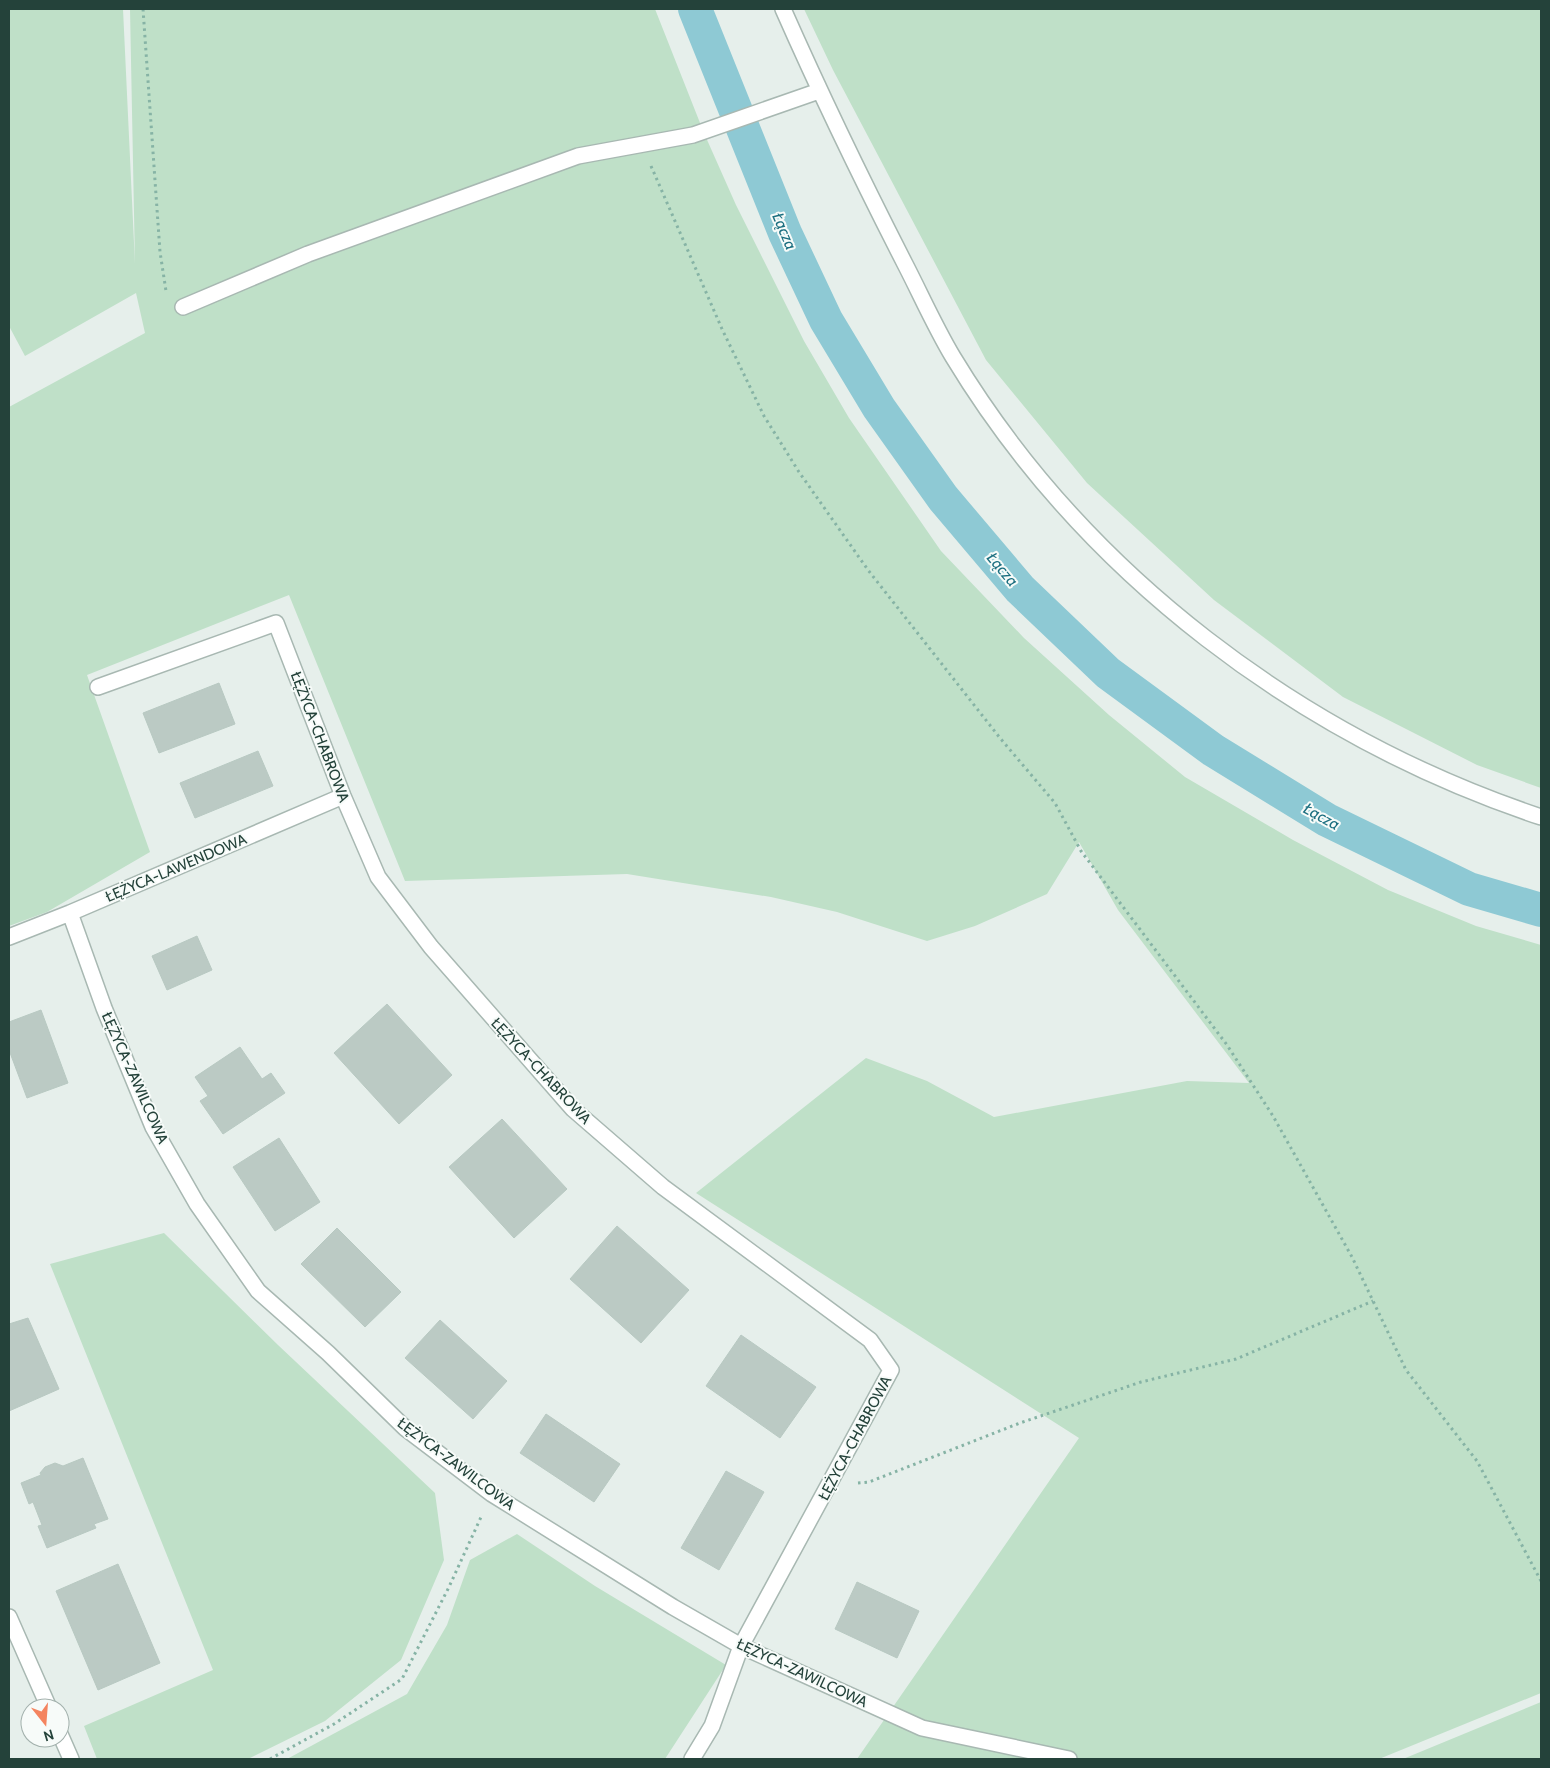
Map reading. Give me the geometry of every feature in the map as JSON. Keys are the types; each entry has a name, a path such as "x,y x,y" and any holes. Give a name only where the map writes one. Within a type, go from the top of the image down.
{"street":[{"path":"784,9 819,90 953,356 1019,453 1072,516 1126,572 1202,636 1305,708 1397,759 1506,806 1541,817"},
{"path":"183,307 308,254 578,156 693,135 819,90"},
{"name":"ŁĘŻYCA-CHABROWA","path":"98,687 276,623 343,796 378,877 431,947 573,1109 664,1187 870,1340 891,1370 741,1646 712,1726 692,1759"},
{"name":"ŁĘŻYCA-LAWENDOWA","path":"9,937 70,913 343,796"},
{"name":"ŁĘŻYCA-ZAWILCOWA","path":"70,913 104,1008 153,1127 197,1204 258,1291 328,1353 405,1428 492,1494 617,1573 741,1646 922,1728 1069,1759"},
{"path":"9,1617 45,1698"}],"path":[{"path":"143,9 160,252 166,296"},
{"path":"642,145 722,329 764,416 799,472 868,570 1000,738 1055,804 1081,851 1227,1045 1274,1116 1352,1257 1406,1370 1477,1461 1541,1581"},
{"path":"829,1487 869,1482 1020,1423 1141,1382 1236,1359 1372,1301"},
{"path":"270,1759 334,1724 402,1679 449,1587 492,1494"}],"green space":[{"path":"9,9 123,9 135,264 130,9 655,9 704,133 736,205 804,341 849,418 941,551 1024,638 1109,715 1185,777 1293,840 1388,890 1476,926 1541,945 1541,1693 1379,1759 857,1759 1079,1438 696,1193 866,1058 927,1081 994,1117 1187,1081 1249,1083 1118,910 1079,842 1047,894 975,926 927,941 837,912 771,897 627,874 405,881 289,595 87,675 150,852 47,912 9,926 9,407 145,333 136,293 25,356 9,326"},
{"path":"804,9 1541,9 1541,788 1477,765 1343,697 1214,600 1087,483 986,360 833,70"},
{"path":"164,1233 278,1345 435,1493 444,1560 401,1660 325,1721 248,1759 97,1759 84,1726 213,1670 50,1264"},
{"path":"517,1534 595,1586 726,1665 665,1759 287,1759 407,1694 447,1625 470,1560"},
{"path":"1541,1702 1541,1759 1403,1759"}],"building":[{"path":"219,683 235,724 159,753 143,713"},
{"path":"258,751 273,786 195,818 180,783"},
{"path":"197,936 212,970 167,990 152,956"},
{"path":"387,1004 452,1075 399,1124 334,1053"},
{"path":"41,1010 68,1083 27,1098 9,1050 9,1022"},
{"path":"240,1047 262,1079 271,1073 285,1093 223,1134 200,1101 208,1096 195,1077"},
{"path":"502,1119 567,1189 514,1238 449,1167"},
{"path":"279,1138 320,1202 275,1231 233,1167"},
{"path":"617,1226 689,1290 641,1343 570,1279"},
{"path":"337,1228 401,1292 365,1327 301,1264"},
{"path":"28,1318 59,1389 9,1411 9,1324"},
{"path":"440,1320 507,1381 473,1419 405,1358"},
{"path":"741,1335 816,1387 780,1438 706,1386"},
{"path":"546,1414 620,1464 594,1502 520,1453"},
{"path":"83,1458 108,1519 94,1524 96,1528 47,1548 38,1526 42,1525 33,1502 29,1504 21,1483 41,1475 40,1473 45,1467 55,1463 63,1466"},
{"path":"726,1471 764,1492 719,1570 681,1548"},
{"path":"118,1564 160,1663 98,1690 56,1591"},
{"path":"857,1582 919,1611 897,1658 835,1629"}],"waterway":[{"name":"Łącza","path":"695,9 785,233 826,320 879,408 943,498 1020,589 1108,673 1213,750 1327,820 1469,889 1541,910"}]}
